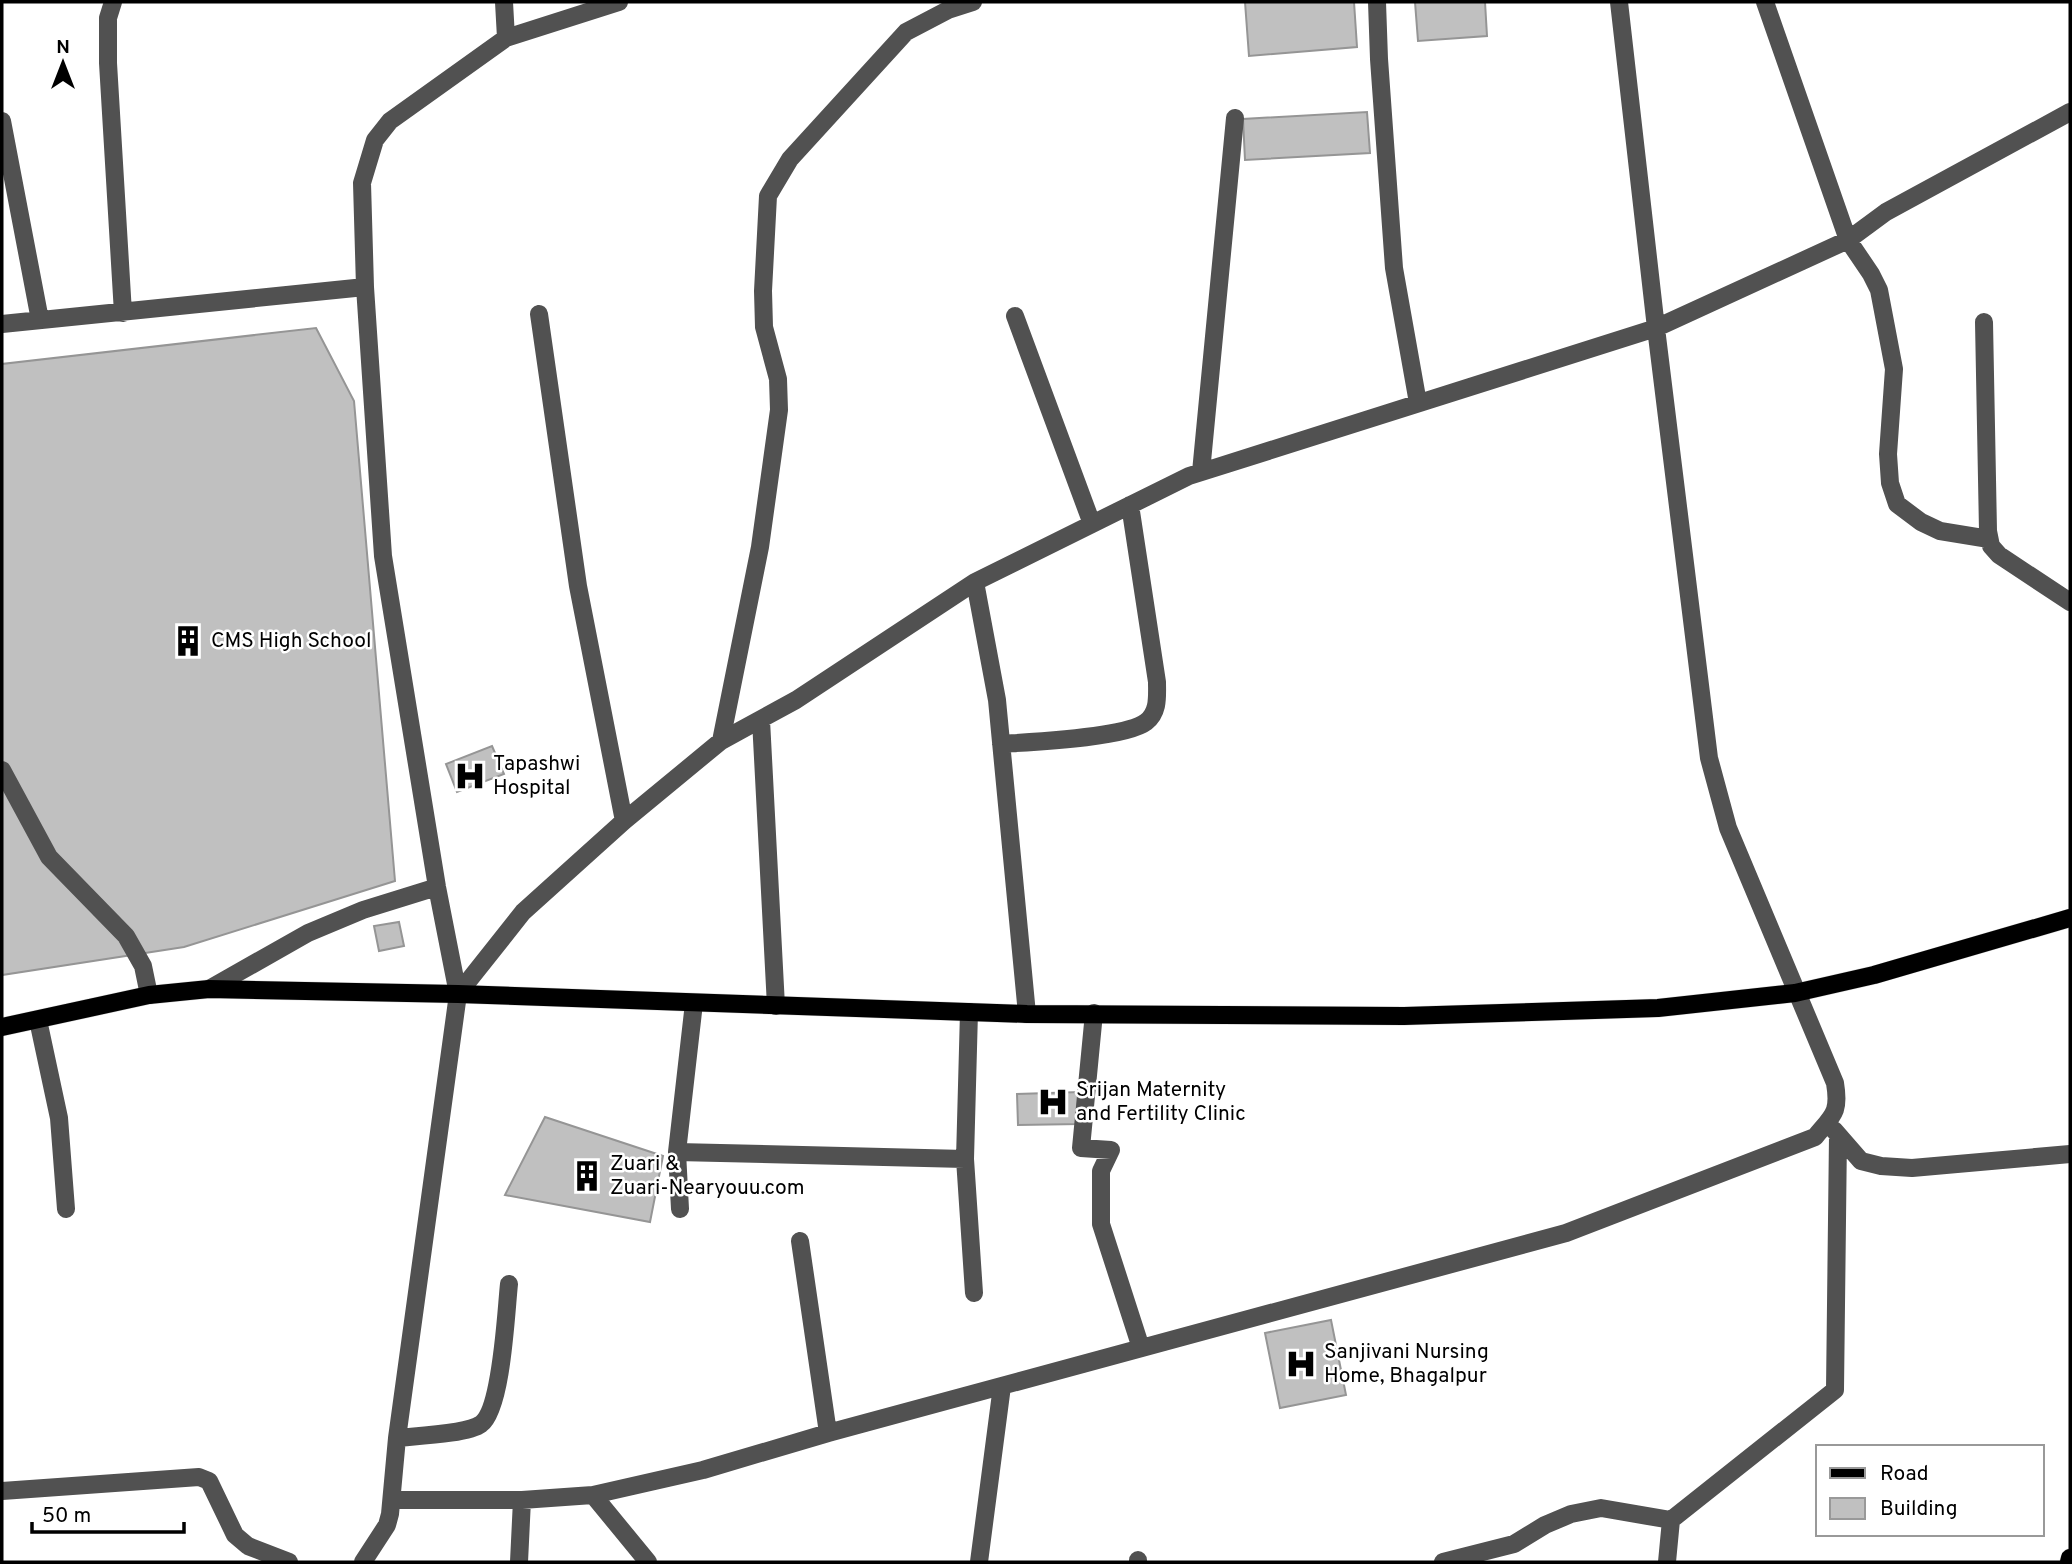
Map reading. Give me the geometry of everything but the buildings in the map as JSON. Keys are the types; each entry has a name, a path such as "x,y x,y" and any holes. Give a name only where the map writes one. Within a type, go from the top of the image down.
{"main road":[{"path":"2,1027 149,995 209,989 458,994 1027,1014 1418,1016 1658,1007 1795,993 1874,975 2070,918"}],"street":[{"path":"113,2 108,18 108,63 124,313"},
{"path":"504,2 506,38"},
{"path":"722,741 760,547 779,410 778,379 764,327 768,196 790,159 906,32 948,10 973,2"},
{"path":"1377,2 1394,268 1418,403"},
{"path":"1619,2 1709,758 1728,828 1835,1083 1838,1102 1832,1129 1835,1390 1671,1520 1667,1562"},
{"path":"1765,2 1849,240 1880,290 1894,369 1888,454 1891,483 1897,504 1921,522 1940,531 1989,539"},
{"path":"363,1562 387,1525 393,1500 397,1438 458,994 437,887 383,556 365,287 362,183 375,140 390,121 506,38 611,3"},
{"path":"458,994 523,912 624,821 722,741 796,700 975,582 1201,472 1656,328 1849,240 1886,212 2070,112"},
{"path":"1201,472 1235,118"},
{"path":"2,121 40,320"},
{"path":"2,324 365,287"},
{"path":"539,314 578,586 624,821"},
{"path":"1015,316 1092,524"},
{"path":"1983,322 1991,546 1999,555 2070,602"},
{"path":"1002,744 1126,731 1147,722 1157,706 1157,682 1130,505"},
{"path":"975,582 998,700 1027,1014"},
{"path":"761,720 776,1006"},
{"path":"2,769 49,857 126,936 144,966 149,995"},
{"path":"209,989 308,933 363,910 437,887"},
{"path":"680,1209 677,1152 694,1003"},
{"path":"969,1012 965,1159 974,1293"},
{"path":"1094,1013 1081,1148 1111,1150 1101,1171 1101,1224 1141,1349"},
{"path":"37,1020 59,1118 66,1209"},
{"path":"1832,1129 1861,1161 1881,1166 1912,1168 2070,1154"},
{"path":"393,1500 522,1500 593,1495 703,1470 828,1433 1566,1233 1832,1129"},
{"path":"677,1152 965,1159"},
{"path":"800,1241 828,1433"},
{"path":"397,1438 457,1432 479,1426 488,1418 498,1381 509,1284"},
{"path":"979,1562 1002,1386"},
{"path":"2,1491 199,1477 209,1482 235,1535 248,1546 289,1562"},
{"path":"593,1495 648,1562"},
{"path":"519,1562 522,1500"},
{"path":"1443,1562 1514,1544 1545,1525 1571,1514 1601,1508 1671,1520"}],"place":[{"name":"CMS High School","path":"188,641"},
{"name":"Tapashwi Hospital","path":"470,776"},
{"name":"Srijan Maternity and Fertility Clinic","path":"1053,1102"},
{"name":"Zuari & Zuari-Nearyouu.com","path":"587,1176"},
{"name":"Sanjivani Nursing Home, Bhagalpur","path":"1301,1364"}]}
